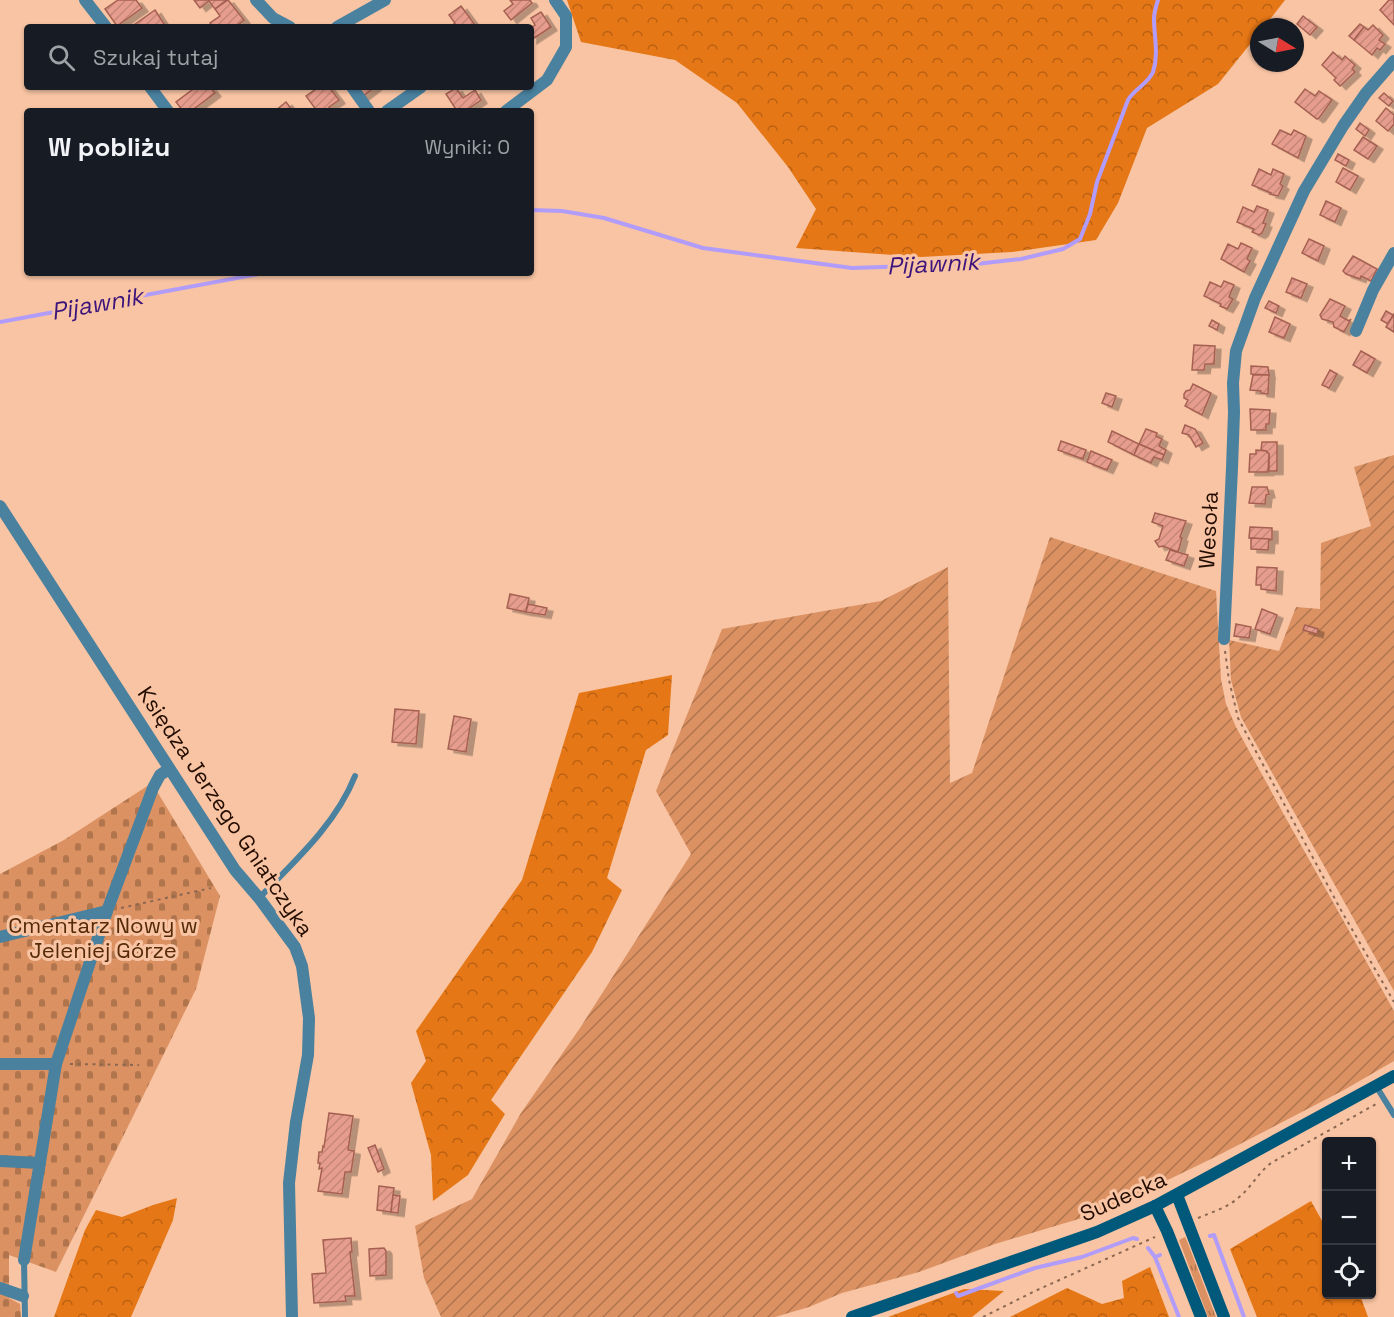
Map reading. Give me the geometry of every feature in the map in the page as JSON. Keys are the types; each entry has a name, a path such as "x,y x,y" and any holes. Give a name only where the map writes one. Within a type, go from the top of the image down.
{"main road":[{"name":"Sudecka","path":"852,1317 1097,1232 1177,1195 1394,1076"},
{"path":"1177,1195 1224,1317"},
{"path":"1155,1206 1201,1317"}],"street":[{"path":"86,0 103,24"},
{"path":"256,0 273,18 284,24"},
{"path":"342,24 386,0"},
{"path":"534,90 547,80 566,46 566,16 555,0"},
{"name":"Wesoła","path":"1224,639 1236,351 1255,298 1304,191 1343,126 1366,93 1394,61"},
{"path":"152,90 166,108"},
{"path":"354,90 367,108"},
{"path":"391,108 417,90"},
{"path":"510,108 534,90"},
{"path":"1356,331 1373,290 1394,253"},
{"name":"Księdza Jerzego Gniatczyka","path":"0,506 235,870 295,947 302,966 309,1017 308,1055 296,1122 289,1183 292,1317"},
{"path":"24,1260 56,1064 107,911 153,788 160,775 169,770"},
{"path":"0,937 107,911"},
{"path":"0,1064 56,1064"},
{"path":"0,1161 40,1163"},
{"path":"0,1288 24,1296"}],"lane":[{"path":"259,898 333,817 355,776"},
{"path":"1376,1086 1394,1114"},
{"path":"24,1260 25,1317"}],"path":[{"path":"1224,639 1229,680 1238,718 1336,901 1394,1002"},
{"path":"107,911 212,888"},
{"path":"56,1064 139,1065"},
{"path":"1195,1220 1238,1198 1258,1173 1271,1163 1377,1104"},
{"path":"983,1317 1157,1236"}],"green space":[{"path":"567,0 1285,0 1271,18 1250,18 1250,44 1218,84 1147,128 1118,203 1096,240 1012,252 921,257 796,248 816,209 788,167 737,103 675,60 581,42"},
{"path":"1394,455 1394,991 1241,717 1231,680 1229,640 1279,651 1296,607 1320,609 1321,543 1371,526 1354,467"},
{"path":"1050,537 1216,591 1221,679 1226,704 1283,813 1394,1011 1394,1061 1344,1090 1215,1157 1102,1212 995,1244 919,1272 842,1293 809,1307 775,1317 441,1317 424,1278 415,1226 472,1199 521,1113 580,1028 691,854 656,791 722,629 881,601 948,567 950,783 972,773"},
{"path":"672,675 668,735 646,750 607,878 622,890 592,952 491,1100 505,1114 468,1175 433,1201 431,1155 411,1083 426,1061 416,1031 522,880 579,693"},
{"name":"Cmentarz Nowy w Jeleniej Górze","path":"152,783 220,896 196,989 56,1272 9,1255 9,1298 20,1304 21,1317 0,1317 0,874 64,840"},
{"path":"177,1198 173,1220 131,1317 54,1317 85,1230 96,1210 122,1217"},
{"path":"1311,1201 1322,1221 1322,1299 1361,1299 1368,1317 1257,1317 1230,1249"},
{"path":"1185,1237 1216,1317 1208,1317 1179,1240"},
{"path":"1150,1267 1169,1317 1010,1317 1067,1288 1102,1304 1124,1298 1122,1281"},
{"path":"964,1289 1004,1291 972,1317 888,1317"}],"building":[{"path":"118,0 136,0 142,8 120,24 116,24 105,9"},
{"path":"194,0 227,0 215,9 209,1 200,8"},
{"path":"228,0 244,20 239,24 211,24 220,16 215,9"},
{"path":"510,0 530,0 532,3 511,20 504,11 513,4"},
{"path":"1389,0 1394,0 1394,25 1380,10"},
{"path":"461,6 474,24 454,24 449,15"},
{"path":"155,10 164,24 135,24"},
{"path":"541,12 551,27 534,38 535,25 531,18"},
{"path":"1303,16 1317,27 1310,35 1304,30 1304,18 1302,18"},
{"path":"1360,24 1364,27 1354,40 1349,36"},
{"path":"1373,25 1383,35 1379,40 1385,44 1380,50 1377,48 1372,55 1354,40 1364,27 1368,30"},
{"path":"1333,52 1342,60 1345,56 1355,65 1352,69 1355,72 1340,86 1334,80 1336,78 1322,65"},
{"path":"1305,89 1315,96 1319,91 1332,100 1317,119 1295,102"},
{"path":"192,90 212,90 215,93 195,108 181,108 176,102"},
{"path":"315,90 331,90 339,100 330,108 315,108 306,96"},
{"path":"354,90 371,90 361,98"},
{"path":"457,90 463,98 475,90 481,100 469,108 455,108 446,94"},
{"path":"1384,93 1393,101 1389,106 1379,98"},
{"path":"286,102 291,108 278,108"},
{"path":"1386,108 1394,115 1394,124 1388,131 1376,121"},
{"path":"1360,123 1369,130 1365,136 1356,129"},
{"path":"1280,130 1291,135 1294,130 1306,136 1298,158 1272,144"},
{"path":"1363,137 1377,146 1368,159 1354,150"},
{"path":"1338,154 1349,160 1346,166 1335,160"},
{"path":"1343,168 1358,176 1350,190 1336,182"},
{"path":"1259,169 1271,175 1273,169 1284,174 1280,184 1283,186 1278,196 1252,185"},
{"path":"1326,201 1341,208 1335,222 1320,215"},
{"path":"1257,206 1268,210 1263,223 1266,224 1259,235 1252,232 1254,229 1237,222 1243,207 1254,212"},
{"path":"1309,239 1324,246 1318,261 1302,253"},
{"path":"1241,243 1252,248 1247,259 1250,261 1244,272 1221,259 1228,244 1238,249"},
{"path":"1353,256 1377,269 1371,281 1361,276 1360,279 1346,274 1343,271"},
{"path":"1292,278 1307,284 1301,298 1286,292"},
{"path":"1224,281 1234,285 1229,297 1233,299 1227,309 1204,296 1210,282 1221,287"},
{"path":"1330,299 1345,306 1340,316 1349,321 1351,319 1344,332 1334,327 1333,322 1322,319 1320,315"},
{"path":"1269,301 1279,306 1276,313 1265,308"},
{"path":"1386,311 1393,315 1388,324 1381,320"},
{"path":"1394,314 1394,332 1386,327"},
{"path":"1275,317 1290,324 1284,338 1269,332"},
{"path":"1212,320 1219,324 1217,330 1209,326"},
{"path":"1194,345 1215,346 1214,364 1205,364 1204,370 1192,370"},
{"path":"1361,351 1375,359 1367,373 1353,365"},
{"path":"1251,366 1268,367 1269,375 1251,374"},
{"path":"1330,370 1337,374 1329,388 1322,385"},
{"path":"1253,375 1269,375 1268,394 1250,390"},
{"path":"1193,384 1211,393 1202,415 1185,406 1188,400 1184,398 1184,394"},
{"path":"1106,393 1116,396 1112,407 1102,403"},
{"path":"1250,409 1270,410 1266,430 1251,430"},
{"path":"1185,425 1195,429 1203,443 1196,447 1189,435 1182,433"},
{"path":"1146,429 1157,433 1156,436 1162,439 1159,446 1166,450 1164,455 1139,444"},
{"path":"1112,431 1139,444 1134,455 1108,442"},
{"path":"1061,441 1086,450 1083,459 1058,450"},
{"path":"1262,442 1277,442 1277,471 1269,471 1269,454 1261,450"},
{"path":"1139,444 1164,455 1162,460 1154,457 1151,463 1134,455"},
{"path":"1256,450 1266,451 1269,454 1268,472 1249,472 1250,454 1256,454"},
{"path":"1091,451 1112,460 1107,470 1087,462"},
{"path":"1252,487 1267,487 1269,494 1266,495 1265,504 1249,503"},
{"path":"1155,513 1186,521 1180,537 1182,538 1178,552 1163,546 1159,547 1155,541 1159,539 1163,526 1152,522"},
{"path":"1250,527 1272,528 1272,540 1249,538"},
{"path":"1251,538 1269,539 1268,550 1251,549"},
{"path":"1170,550 1188,555 1184,566 1166,560"},
{"path":"1257,567 1277,568 1276,591 1261,589 1261,585 1256,585"},
{"path":"510,594 529,598 526,612 507,608"},
{"path":"528,604 547,608 545,615 526,612"},
{"path":"1262,609 1277,615 1270,634 1255,629"},
{"path":"1236,624 1251,627 1249,638 1234,636"},
{"path":"1305,625 1318,629 1317,634 1303,630"},
{"path":"395,709 419,711 416,744 392,742"},
{"path":"454,716 471,719 466,752 448,749"},
{"path":"329,1113 353,1116 348,1150 354,1153 351,1172 345,1172 342,1194 318,1191 322,1168 319,1169 319,1152 322,1152 324,1147"},
{"path":"375,1145 384,1169 378,1172 368,1148"},
{"path":"379,1186 394,1188 391,1212 377,1210"},
{"path":"393,1195 400,1196 398,1213 391,1212"},
{"path":"351,1238 352,1252 350,1252 355,1296 345,1296 346,1301 314,1303 312,1274 326,1273 323,1240"},
{"path":"384,1248 386,1275 370,1276 369,1249"}],"waterway":[{"name":"Pijawnik","path":"534,210 562,211 604,218 703,248 852,268 976,264 1021,259 1063,249 1080,239 1090,214 1097,182 1128,100 1153,72 1156,52 1154,17 1158,0"},
{"name":"Pijawnik","path":"0,322 248,276"},
{"path":"1210,1236 1214,1235 1244,1317"},
{"path":"956,1293 958,1296 1035,1268 1082,1257 1133,1238 1137,1239"},
{"path":"1148,1248 1155,1257 1160,1255"},
{"path":"1155,1257 1179,1317"}]}
